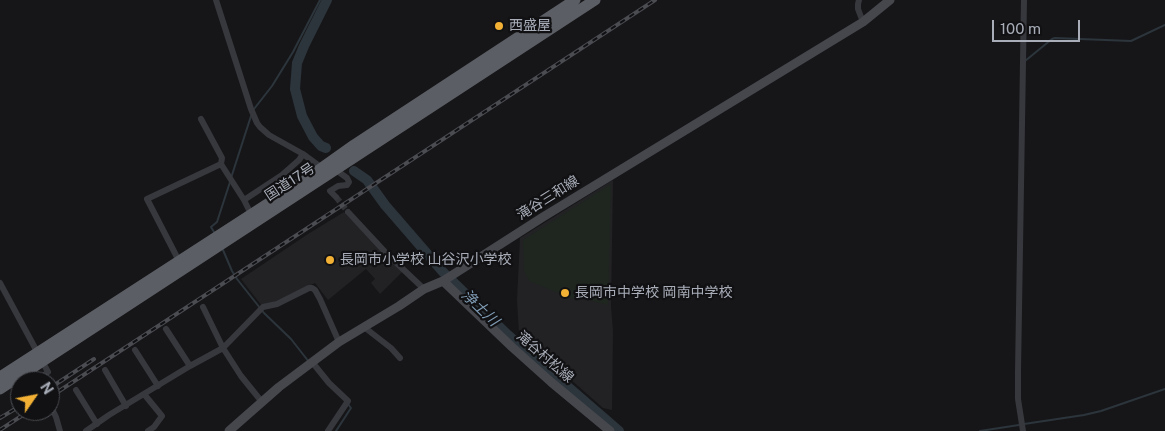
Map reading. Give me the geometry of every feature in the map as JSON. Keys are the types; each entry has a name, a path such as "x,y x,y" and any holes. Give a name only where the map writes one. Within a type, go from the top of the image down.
{"highway":[{"name":"国道17号","path":"0,389 105,308 322,168 575,0"},
{"name":"国道17号","path":"0,377 40,357 336,170 595,0"}],"main road":[{"name":"滝谷三和線","path":"232,430 279,387 339,342 424,289 443,281 543,217 863,22 890,0"},
{"name":"滝谷村松線","path":"443,281 525,359 610,431"}],"street":[{"path":"216,0 251,109 260,127 269,135 303,154 322,168"},
{"path":"859,0 858,9 863,22"},
{"path":"1023,431 1018,399 1018,372 1024,0"},
{"path":"200,119 222,158 221,164 251,214"},
{"path":"244,200 282,175 303,154"},
{"path":"179,261 147,199 221,164"},
{"path":"336,170 347,178 349,182 347,186 335,187 330,191 336,197"},
{"path":"348,212 388,255 424,289"},
{"path":"0,283 47,371"},
{"path":"86,431 190,366 223,348 263,308 277,304 310,287 315,290 320,299 339,342"},
{"path":"203,307 223,348 241,376 262,402"},
{"path":"364,327 391,348 400,358"},
{"path":"166,329 190,366"},
{"path":"135,350 158,386"},
{"path":"312,362 329,383 348,401 328,431"},
{"path":"105,370 126,406"},
{"path":"76,390 97,424"},
{"path":"144,394 162,416 154,427 148,431"}],"shaded area":[{"name":"長岡市中学校 岡南中学校","path":"613,180 612,410 603,408 519,333 517,300 520,238"},
{"path":"611,184 608,305 581,298 578,301 529,281 524,270 523,240"},
{"name":"長岡市小学校 山谷沢小学校","path":"344,212 402,272 380,294 371,283 375,279 366,269 328,300 315,283 262,306 241,279"}],"waterway":[{"path":"254,109 272,86 293,52 320,0"},
{"name":"浄土川","path":"326,148 321,146 313,137 302,116 295,89 297,63 327,0"},
{"path":"1025,61 1055,38 1131,41 1165,25"},
{"path":"231,178 251,116"},
{"name":"浄土川","path":"354,171 367,180 385,205 443,272 508,335 619,431"},
{"path":"214,232 211,227 217,222 230,182"},
{"path":"223,250 237,279 264,313 291,339 309,362"},
{"path":"1024,424 1101,411 1165,389"},
{"path":"336,431 351,408 348,404"},
{"path":"980,431 1019,425"}],"tunnel":[{"path":"336,197 348,212"}],"railway":[{"path":"60,390 655,0"},
{"path":"60,381 94,359"},
{"path":"0,418 10,412"},
{"path":"0,430 14,421"}],"place":[{"name":"西盛屋","path":"499,26"},
{"name":"長岡市小学校 山谷沢小学校","path":"330,260"},
{"name":"長岡市中学校 岡南中学校","path":"565,293"}]}
